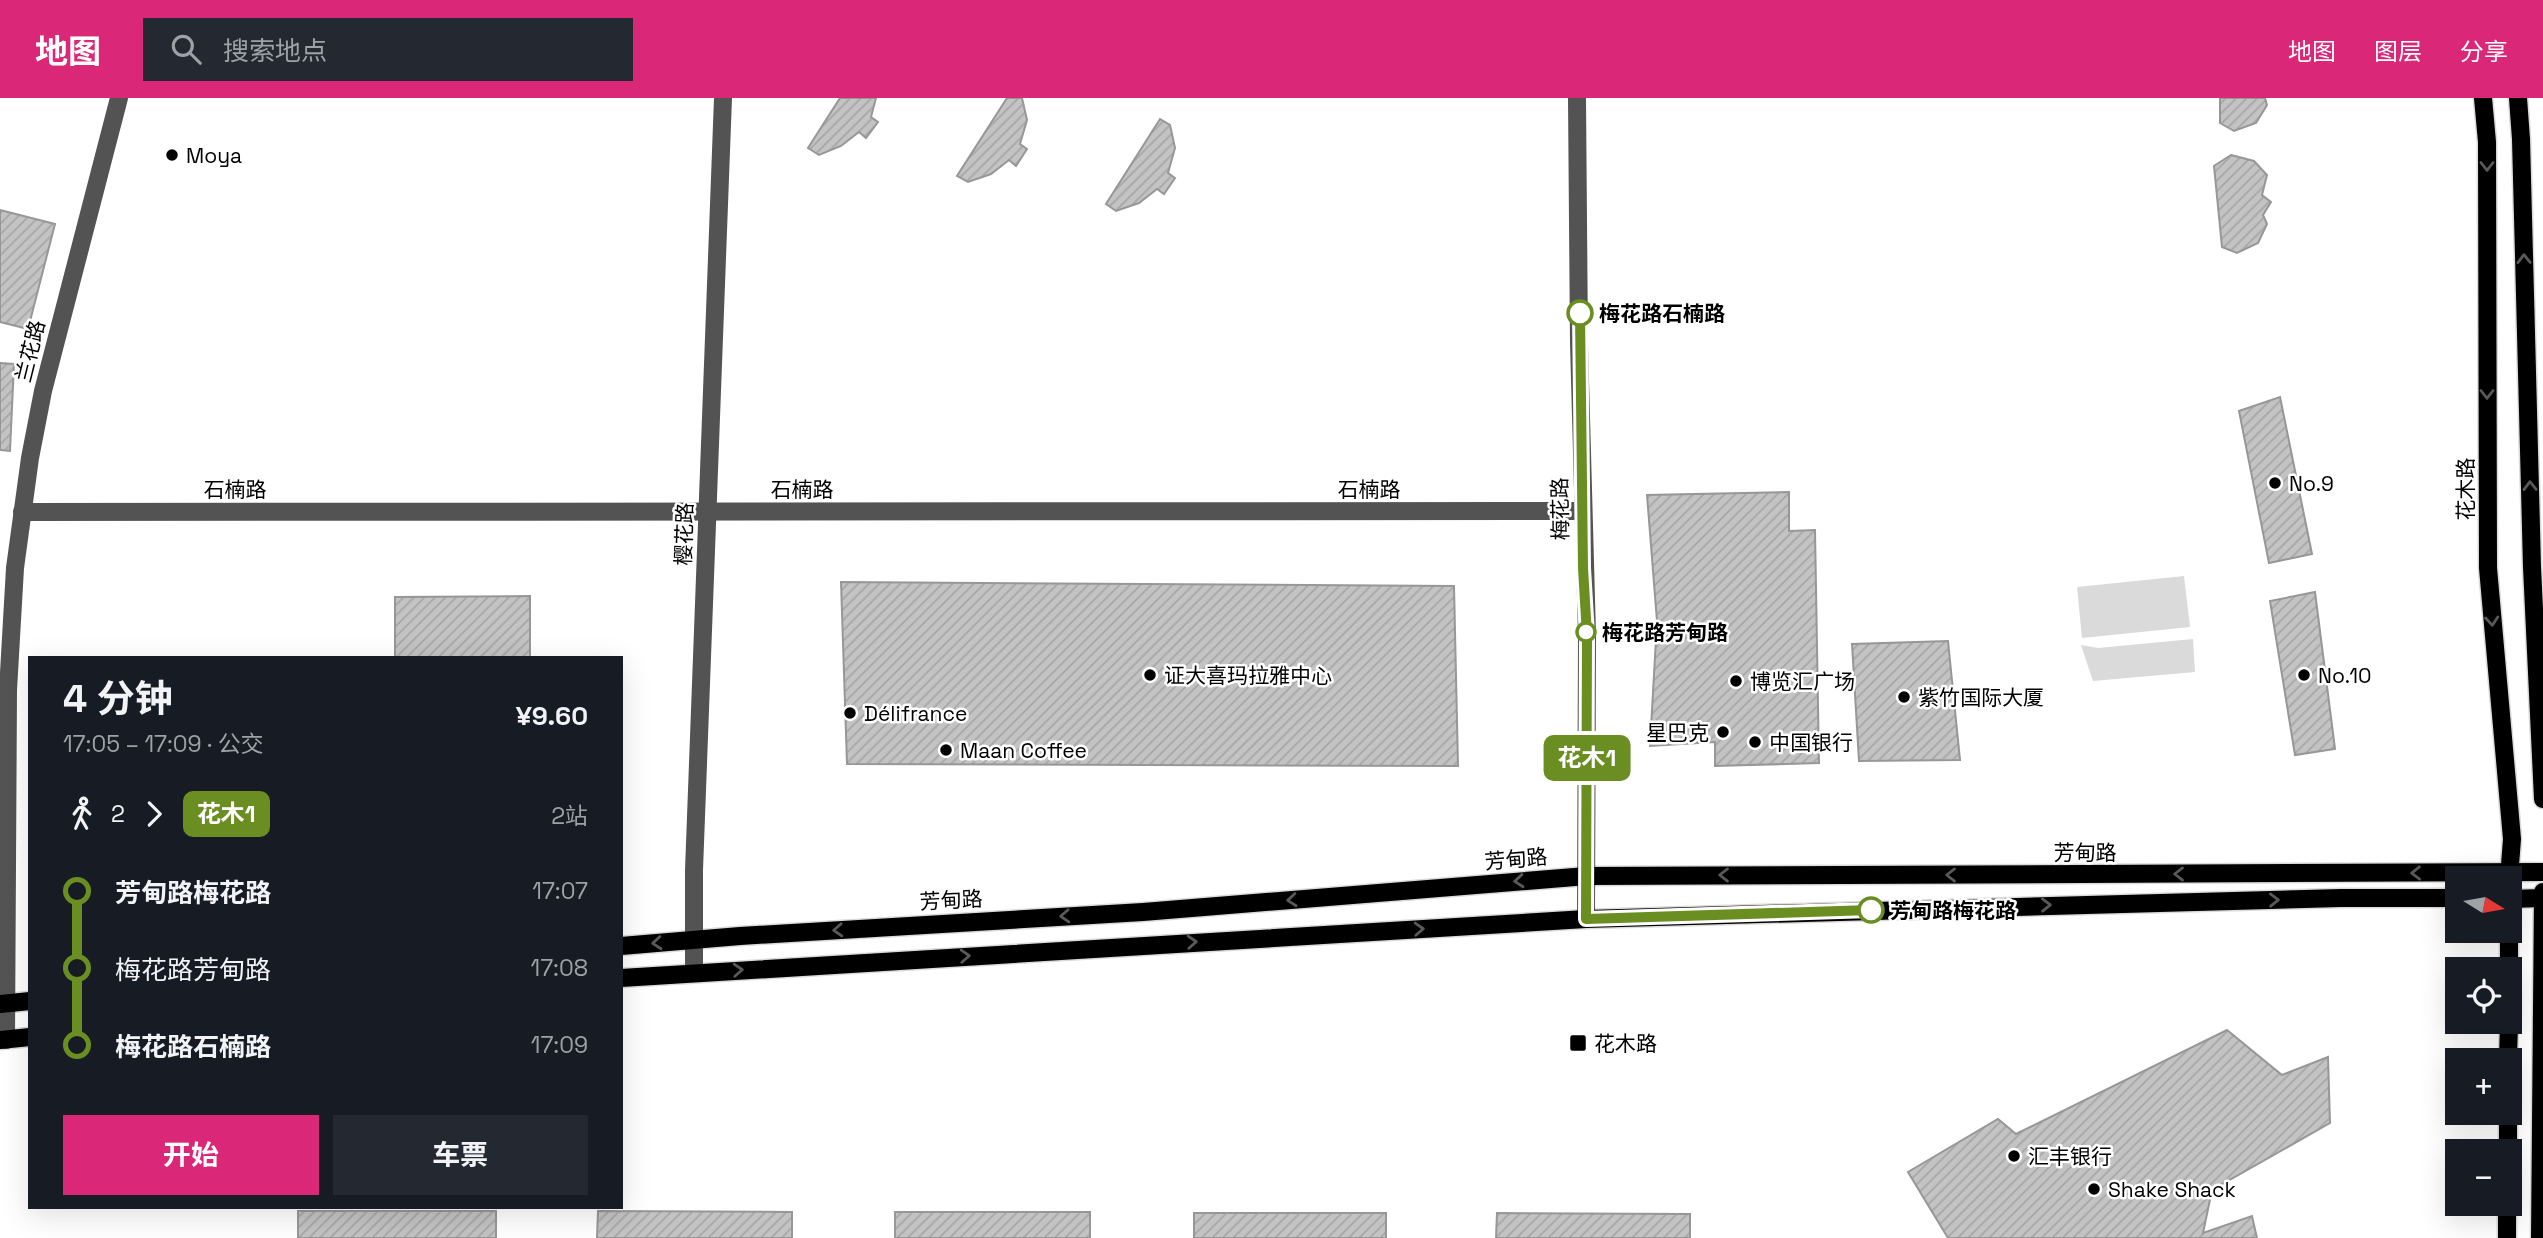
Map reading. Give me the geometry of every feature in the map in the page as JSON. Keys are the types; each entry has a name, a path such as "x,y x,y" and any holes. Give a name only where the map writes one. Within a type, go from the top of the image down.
{"main road":[{"name":"花木路","path":"2483,98 2487,142 2487,568 2512,838 2510,866"},
{"path":"2518,98 2532,567 2543,799"},
{"name":"芳甸路","path":"2522,877 2543,872"},
{"name":"芳甸路","path":"623,946 693,939 1143,912 1587,876 2445,880"},
{"path":"2540,1238 2543,891"},
{"path":"623,978 1586,919 2445,898"},
{"path":"2522,899 2543,898"},
{"path":"3,1004 28,1001"},
{"path":"3,1040 28,1037"},
{"path":"2507,1216 2507,1238"}],"street":[{"name":"兰花路","path":"3,1040 9,646 15,568 36,424 119,98"},
{"name":"樱花路","path":"694,972 707,512 723,98"},
{"name":"梅花路","path":"1577,98 1587,648 1586,919"},
{"name":"石楠路","path":"22,512 1583,511"}],"shaded area":[{"path":"2184,576 2190,627 2082,638 2077,587"},
{"path":"2193,639 2195,672 2093,681 2081,645 2098,648"}],"building":[{"path":"840,98 876,98 871,117 878,122 866,138 859,132 841,146 819,155 808,148"},
{"path":"1007,98 1022,98 1027,120 1020,144 1027,149 1016,166 1009,160 991,174 968,182 957,176"},
{"path":"2220,98 2265,98 2267,105 2256,123 2234,131 2220,123"},
{"path":"1160,119 1170,125 1175,148 1168,173 1175,178 1164,194 1157,189 1139,203 1116,211 1106,204"},
{"path":"2231,155 2254,161 2267,175 2262,195 2271,202 2263,215 2267,224 2258,243 2237,253 2222,247 2214,166"},
{"path":"0,210 55,224 28,329 0,322"},
{"path":"0,363 14,364 10,451 0,450"},
{"name":"No.9","path":"2280,397 2312,554 2269,563 2239,411"},
{"name":"博览汇广场","path":"1789,492 1789,531 1815,530 1819,763 1715,766 1715,742 1650,746 1657,621 1647,495"},
{"name":"证大喜玛拉雅中心","path":"841,582 1454,586 1458,766 847,764"},
{"name":"No.10","path":"2315,592 2335,749 2295,755 2270,601"},
{"path":"530,596 530,656 395,656 395,597"},
{"name":"紫竹国际大厦","path":"1948,641 1960,760 1859,761 1852,644"},
{"path":"2227,1030 2282,1075 2328,1057 2330,1123 2212,1190 2203,1233 2252,1216 2257,1238 1948,1238 1908,1172 1998,1119 2016,1134"},
{"path":"298,1211 496,1211 496,1238 298,1238"},
{"path":"598,1211 792,1212 792,1238 597,1238"},
{"path":"895,1212 1090,1212 1090,1238 895,1238"},
{"path":"1194,1213 1386,1213 1386,1238 1194,1238"},
{"path":"1497,1213 1690,1214 1690,1238 1496,1238"}],"bus line":[{"name":"花木1","path":"1580,313 1583,568 1587,635 1586,919 1871,910"}],"place":[{"name":"Moya","path":"172,155"},
{"name":"梅花路石楠路","path":"1580,313"},
{"name":"No.9","path":"2275,483"},
{"name":"梅花路芳甸路","path":"1586,632"},
{"name":"证大喜玛拉雅中心","path":"1150,675"},
{"name":"No.10","path":"2304,675"},
{"name":"博览汇广场","path":"1736,681"},
{"name":"紫竹国际大厦","path":"1904,697"},
{"name":"Délifrance","path":"850,713"},
{"name":"星巴克","path":"1723,732"},
{"name":"中国银行","path":"1755,742"},
{"name":"Maan Coffee","path":"946,750"},
{"name":"芳甸路梅花路","path":"1871,910"},
{"name":"花木路","path":"1578,1043"},
{"name":"汇丰银行","path":"2014,1156"},
{"name":"Shake Shack","path":"2094,1189"}]}
